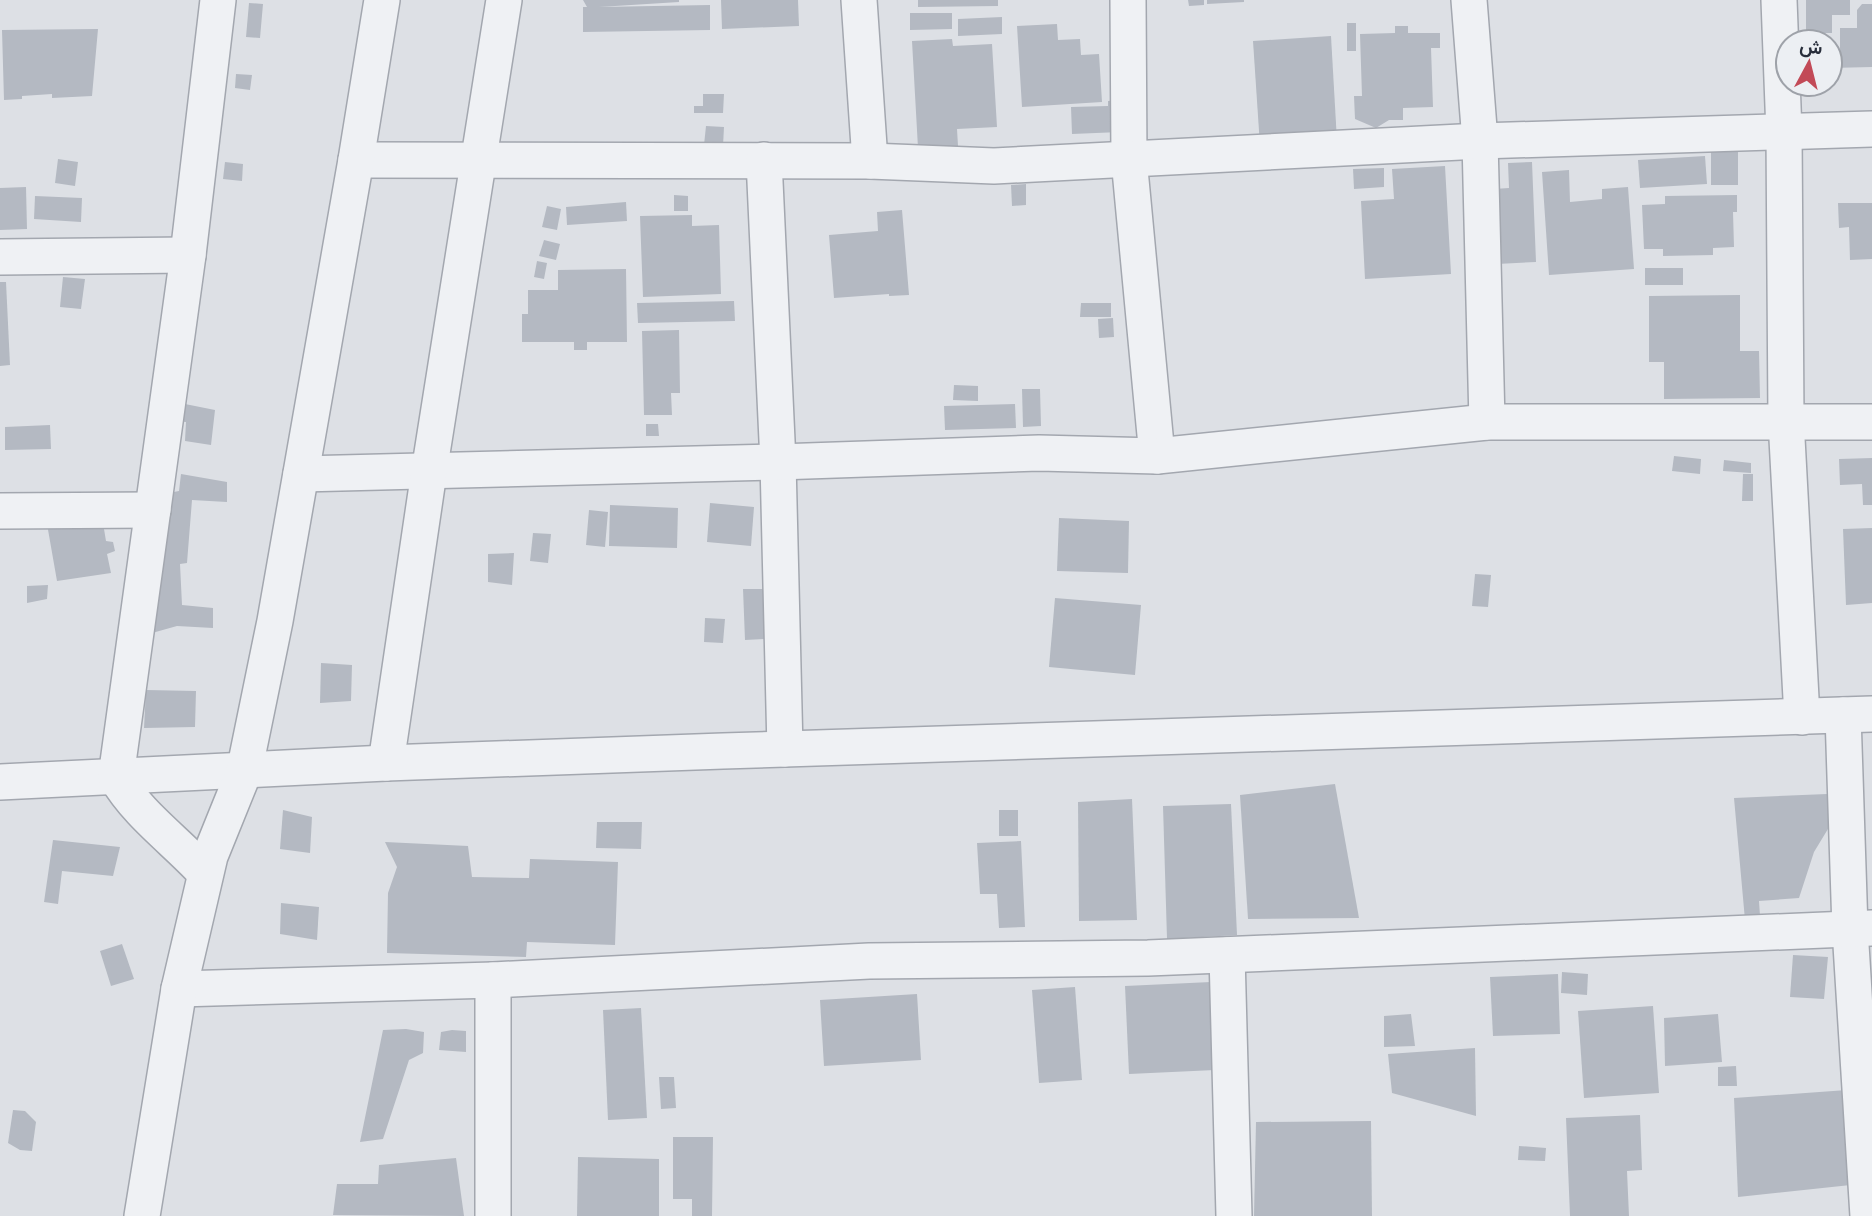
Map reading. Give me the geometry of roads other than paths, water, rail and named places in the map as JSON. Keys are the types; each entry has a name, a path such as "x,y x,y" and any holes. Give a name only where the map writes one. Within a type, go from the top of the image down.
{"street":[{"path":"205,873 129,799 116,777 188,255 218,0"},
{"path":"142,1216 179,989 205,873 244,772 301,474 382,0"},
{"path":"386,763 429,472 505,0"},
{"path":"859,0 870,161"},
{"path":"1128,0 1129,159 1157,456"},
{"path":"1469,0 1480,141 1487,422"},
{"path":"1779,0 1784,133 1786,420 1802,717"},
{"path":"356,160 764,160 994,166 1480,141 1872,129"},
{"path":"764,160 778,462 785,749"},
{"path":"0,257 188,255"},
{"path":"301,474 1039,453 1157,456 1487,422 1872,422"},
{"path":"0,511 153,510"},
{"path":"0,782 386,763 1857,715 1868,1216"},
{"path":"179,989 493,980 869,961 1006,961 1227,954 1861,929"},
{"path":"1227,954 1234,1216"},
{"path":"493,980 493,1216"}]}
